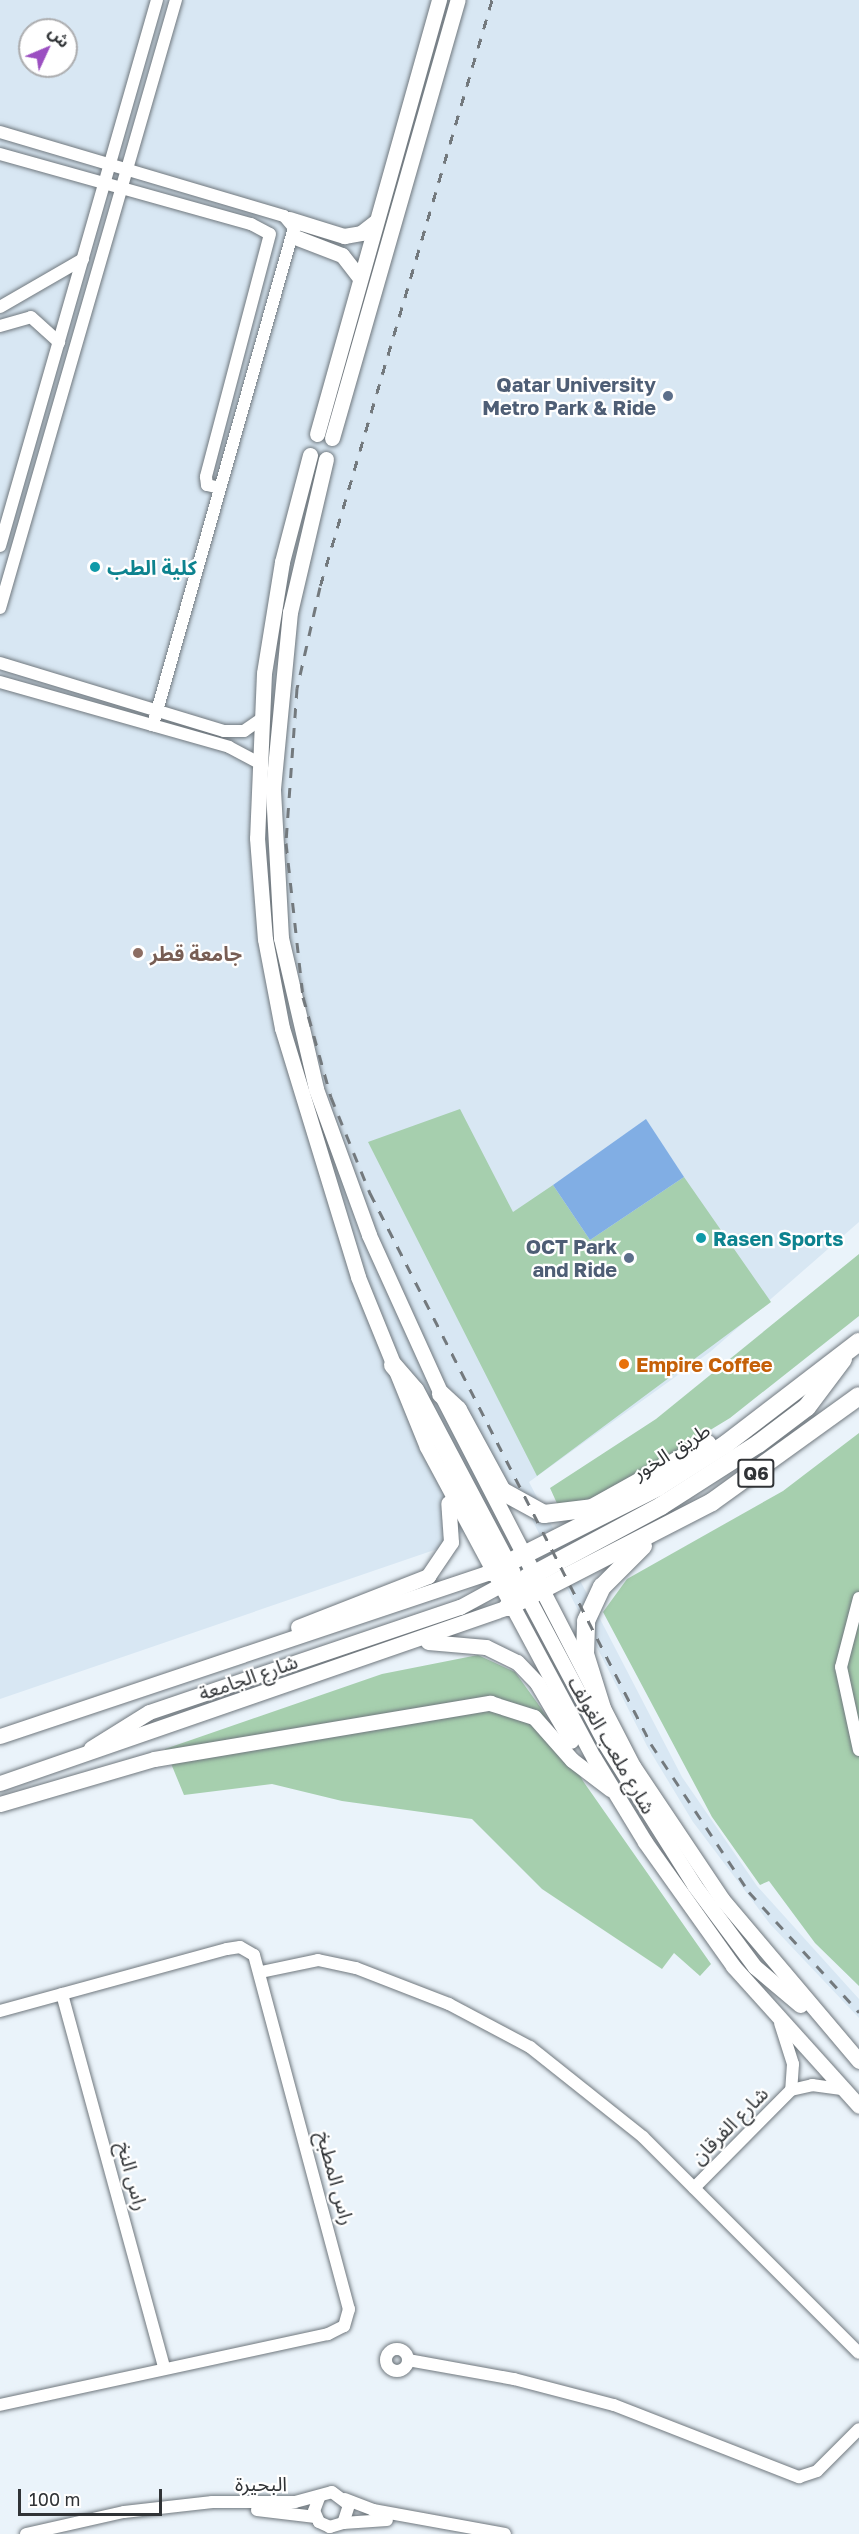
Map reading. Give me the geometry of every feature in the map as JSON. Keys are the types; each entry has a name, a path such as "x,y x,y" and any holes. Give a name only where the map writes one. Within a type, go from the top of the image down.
{"highway":[{"path":"393,1365 415,1390 516,1581 661,1506 758,1444 819,1394 853,1347"},
{"name":"طريق الخور","path":"508,1607 523,1557 658,1487 726,1444 853,1347"},
{"path":"441,1395 458,1410 502,1491 544,1514 583,1512 699,1447 726,1444"},
{"name":"طريق الخور","path":"516,1581 646,1539 744,1482 856,1402"},
{"path":"604,1714 585,1654 586,1621 597,1593 646,1539"}],"main road":[{"path":"439,0 359,277 324,436 458,0"},
{"path":"289,219 344,237 375,222"},
{"path":"295,237 342,255 359,277"},
{"name":"شارع ملعب الغولف","path":"310,455 282,562 260,720 257,762 261,896 276,1001 358,1277 427,1447 604,1714 702,1871 816,2014 859,2061"},
{"path":"326,459 296,578 276,714 273,790 281,938 316,1089 369,1235 441,1395 523,1557"},
{"path":"280,1643 299,1626 420,1581 442,1562 451,1542 452,1518 427,1447"},
{"path":"82,1756 149,1712 516,1581 606,1745 694,1886 755,1967 816,2014"},
{"name":"شارع الجامعة","path":"0,1736 280,1643 516,1581"},
{"name":"شارع ملعب الغولف","path":"508,1607 614,1792 687,1903 780,2023 859,2106"},
{"name":"شارع الجامعة","path":"0,1783 416,1642 508,1607"},
{"path":"416,1642 486,1647 517,1662 537,1683 567,1737 594,1758"},
{"path":"0,1804 154,1759 490,1703 534,1717 587,1774 614,1792"}],"street":[{"path":"0,546 157,0"},
{"path":"0,608 176,0"},
{"path":"0,132 289,219 295,237 220,488 153,725"},
{"path":"0,154 258,226 271,239 206,477 207,485 220,488"},
{"path":"184,206 188,187"},
{"path":"0,307 82,259"},
{"path":"0,326 31,317 59,342"},
{"path":"1,662 159,708 231,733 260,720"},
{"path":"0,682 234,748 257,762"},
{"path":"859,1598 841,1666 859,1750"},
{"name":"راس المطبخ","path":"0,2011 234,1947 255,1955 349,2301 348,2320 328,2334 0,2405"},
{"path":"261,1972 303,1962 337,1964 460,2009 572,2077 694,2188 859,2353"},
{"name":"راس النخ","path":"62,1994 164,2368"},
{"name":"شارع الفرقان","path":"780,2023 793,2064 791,2090"},
{"name":"شارع الفرقان","path":"694,2188 791,2090 812,2085 842,2089"},
{"path":"408,2360 514,2379 614,2405 799,2477 817,2471 859,2429"},
{"path":"471,2534 445,2525 374,2510 332,2492 319,2498 320,2525 341,2527 375,2518 445,2525 506,2534"},
{"name":"البحيرة","path":"26,2534 152,2512 319,2498"},
{"path":"341,2527 349,2511 345,2499"},
{"name":"البحيرة","path":"57,2534 152,2512 231,2509 320,2525"}],"shaded area":[{"path":"0,0 859,0 859,1222 710,1352 529,1482 682,1777 757,1886 859,1999 859,2018 770,1924 693,1822 647,1746 517,1490 443,1547 0,1699"}],"green space":[{"path":"460,1109 513,1212 553,1185 590,1240 684,1177 771,1302 537,1476 368,1142"},
{"path":"859,1254 859,1316 730,1418 610,1491 560,1510 550,1488 656,1419"},
{"path":"859,1433 859,1986 815,1943 769,1881 760,1885 712,1817 603,1612 627,1579 783,1491"},
{"path":"478,1655 515,1672 541,1708 583,1781 711,1964 700,1976 674,1953 662,1969 542,1889 472,1819 342,1801 272,1784 184,1795 165,1749 382,1674"}],"water":[{"path":"646,1119 684,1177 590,1240 553,1185"}],"railway":[{"path":"492,0 320,587 297,688 286,843 303,997 331,1097 370,1193 651,1744 749,1892 859,2012"}],"place":[{"name":"Qatar University Metro Park & Ride","path":"668,396"},
{"name":"كلية الطب","path":"95,567"},
{"name":"جامعة قطر","path":"138,953"},
{"name":"Rasen Sports","path":"701,1238"},
{"name":"OCT Park and Ride","path":"629,1258"},
{"name":"Empire Coffee","path":"624,1364"}]}
